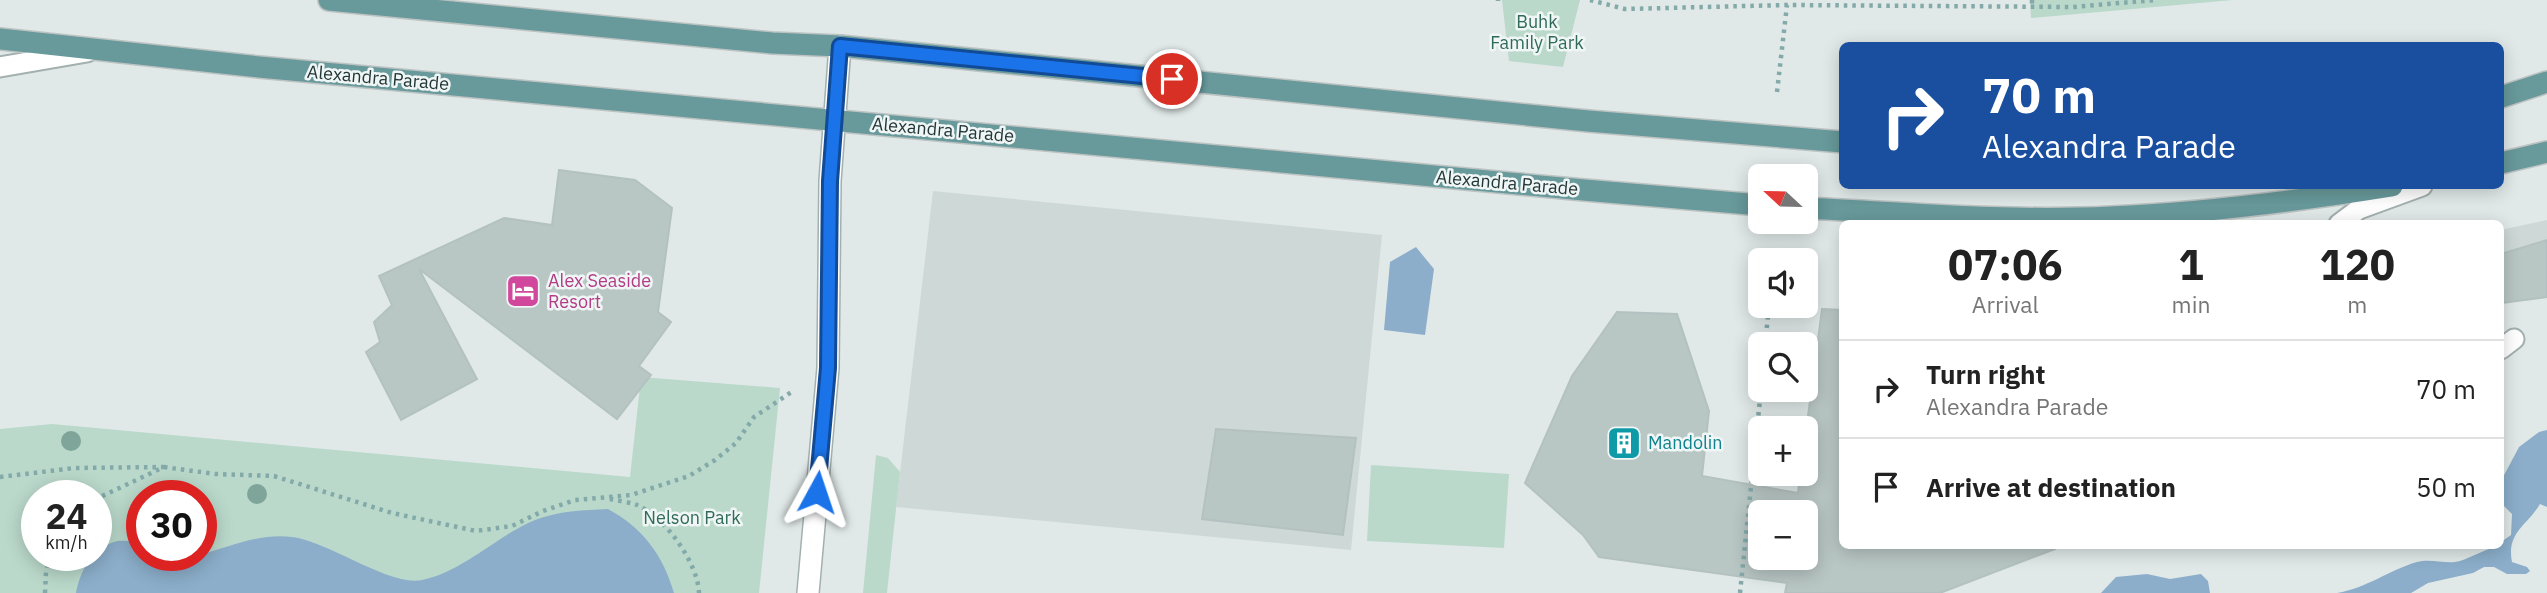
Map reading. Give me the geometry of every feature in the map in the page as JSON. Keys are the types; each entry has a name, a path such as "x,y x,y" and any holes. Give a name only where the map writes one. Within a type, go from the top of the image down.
{"main road":[{"path":"329,0 772,43 840,46 1576,120 1839,142"},
{"name":"Alexandra Parade","path":"0,39 95,51 1748,204"},
{"path":"2504,96 2547,82"},
{"path":"2504,162 2547,152"},
{"path":"2124,220 2370,189"},
{"path":"1818,209 2089,220"}],"street":[{"path":"808,593 828,368 829,193 840,46"}],"lane":[{"path":"0,67 95,51"},
{"path":"2344,220 2359,209 2414,189"}],"path":[{"path":"1590,0 1625,9 1787,5 2032,7 2155,0"},
{"path":"2032,0 2032,7"},
{"path":"1777,92 1787,5"},
{"path":"0,477 74,468 164,467 215,474 274,476 392,513 476,531 512,526 575,500 631,495 689,476 736,443 754,417 828,368"},
{"path":"1740,593 1760,402"},
{"path":"112,491 164,467"},
{"path":"606,498 637,505 659,519 688,558 699,585 699,593"},
{"path":"45,593 46,571"}],"shaded area":[{"path":"933,191 1382,235 1351,550 896,507"},
{"path":"2547,220 2547,292 2504,297 2504,229"}],"green space":[{"name":"Buhk Family Park","path":"1502,0 1580,0 1563,67 1509,61"},
{"path":"2030,0 2233,0 2031,18"},
{"name":"Nelson Park","path":"641,377 780,388 759,593 0,593 0,429 52,424 630,477"},
{"path":"876,455 888,458 900,472 887,593 863,593"},
{"path":"1371,465 1509,474 1504,548 1367,541"}],"water":[{"path":"1416,247 1434,269 1425,335 1384,330 1390,262"},
{"path":"2547,430 2547,507 2540,504 2519,530 2512,543 2511,552 2512,562 2527,567 2530,571 2526,574 2507,574 2494,567 2484,567 2473,573 2428,583 2411,593 2337,593 2348,591 2417,562 2455,562 2489,549 2504,549 2504,540 2511,535 2512,514 2504,506 2504,475 2519,447 2539,432"},
{"path":"608,509 632,525 658,555 674,593 76,593 84,571 112,571 112,543 117,541 126,541 126,571 217,571 217,550 256,539 280,536 307,540 393,577 422,580 452,569 535,520 580,511"},
{"path":"2147,574 2170,579 2201,574 2208,581 2210,593 2101,593 2116,577"}],"building":[{"name":"Alex Seaside Resort","path":"559,170 635,180 672,208 658,312 671,322 639,366 651,375 617,419 419,269 477,379 401,420 366,352 380,342 374,322 392,305 379,276 504,218 552,225"},
{"path":"2547,240 2547,297 2504,303 2504,253"},
{"name":"Mandolin","path":"1822,309 1839,310 1839,549 2055,549 1940,593 1785,593 1787,583 1599,557 1583,535 1525,483 1572,376 1617,312 1677,314 1709,411 1702,476 1798,493 1799,486 1818,486 1818,416 1808,416 1810,402 1818,402 1818,340"},
{"path":"1216,429 1356,438 1343,535 1202,519"}],"place":[{"name":"Alex Seaside Resort","path":"523,291"},
{"name":"Mandolin","path":"1624,443"}],"route":[{"path":"817,492 828,368 830,181 840,46 1172,79"}]}
